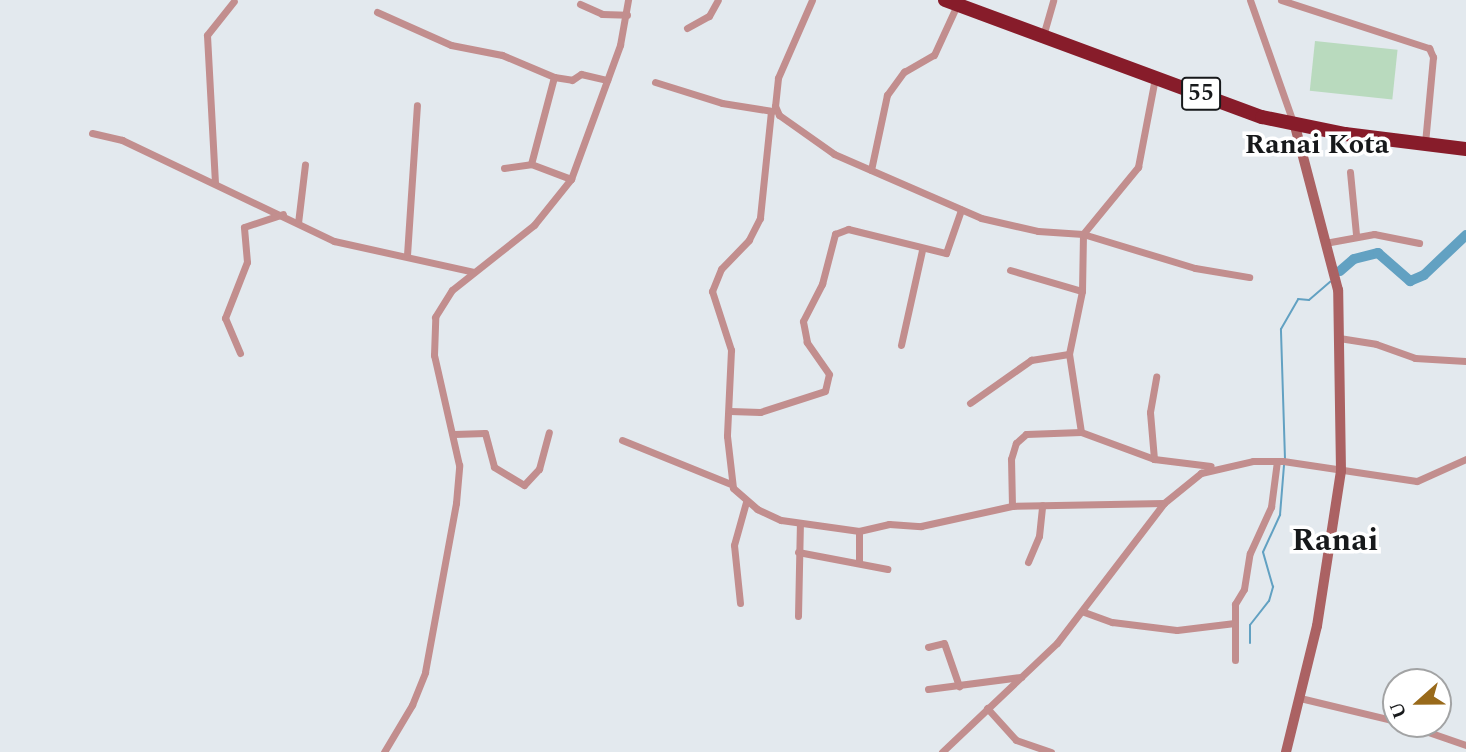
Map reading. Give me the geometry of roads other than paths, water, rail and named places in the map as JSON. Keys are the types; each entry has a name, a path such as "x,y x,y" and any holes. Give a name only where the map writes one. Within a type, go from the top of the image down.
{"highway":[{"name":"55","path":"952,2 1294,126 1466,149"}],"street":[{"path":"384,752 419,690 431,649 459,476 454,434 431,331 442,304 474,272 534,225 571,179 607,79 627,15 628,0"},
{"path":"687,28 709,16 718,0"},
{"path":"731,484 730,344 712,291 721,269 749,240 760,218 778,78 812,0"},
{"path":"1043,36 1054,0"},
{"path":"1250,0 1294,126 1338,289 1341,471 1332,550 1286,752"},
{"path":"1281,0 1429,48 1433,57 1425,144"},
{"path":"215,183 207,35 234,1"},
{"path":"871,170 887,95 904,72 934,55 952,2"},
{"path":"580,4 602,14 627,15"},
{"path":"377,12 451,45 502,55 554,77 572,80 581,74 607,79"},
{"path":"531,164 554,77"},
{"path":"1081,432 1069,354 1082,290 1083,234 1138,167 1155,77"},
{"path":"655,82 722,103 774,111 834,154 961,210 1016,228 1083,234 1195,268 1249,277"},
{"path":"407,256 416,105"},
{"path":"92,133 122,140 284,214 334,241 474,272"},
{"path":"298,223 305,164"},
{"path":"504,168 531,164 571,179"},
{"path":"1350,172 1356,234"},
{"path":"730,411 760,412 825,391 829,374 807,342 803,321 822,284 839,231 848,229 922,250 949,251 961,210"},
{"path":"240,354 225,318 247,262 244,227 284,214"},
{"path":"1325,243 1356,234 1388,234 1419,243"},
{"path":"901,345 922,250"},
{"path":"1010,270 1082,290"},
{"path":"1339,338 1376,344 1415,358 1466,361"},
{"path":"970,403 1031,360 1069,354"},
{"path":"1154,459 1150,412 1156,377"},
{"path":"454,434 485,433 494,467 524,485 539,469 549,432"},
{"path":"1012,506 1011,459 1020,438 1044,432 1081,432 1154,459 1214,467 1280,461 1417,481 1466,459"},
{"path":"622,440 731,484 746,502 768,515 800,524 859,531 889,524 921,526 1012,506 1164,503"},
{"path":"1235,660 1235,604 1244,589 1250,552 1272,507 1280,461"},
{"path":"942,752 1021,677 1084,611 1164,503 1214,467"},
{"path":"740,603 734,545 746,502"},
{"path":"1028,562 1039,536 1042,505"},
{"path":"798,616 800,524"},
{"path":"859,531 859,563"},
{"path":"798,552 887,569"},
{"path":"1084,611 1112,622 1177,630 1235,623"},
{"path":"928,647 944,643 959,686"},
{"path":"928,690 1021,677"},
{"path":"1300,698 1382,718"},
{"path":"987,708 1016,740 1051,752"},
{"path":"1446,738 1466,745"}],"waterway":[{"path":"1340,271 1354,259 1378,253 1410,281 1424,275 1466,235"},
{"path":"1285,459 1281,329 1298,299 1309,300 1330,282"},
{"path":"1250,643 1250,625 1269,601 1273,587 1263,552 1280,515 1284,465"}],"district":[{"name":"Ranai Kota","path":"1317,145"},
{"name":"Ranai","path":"1335,541"}]}
